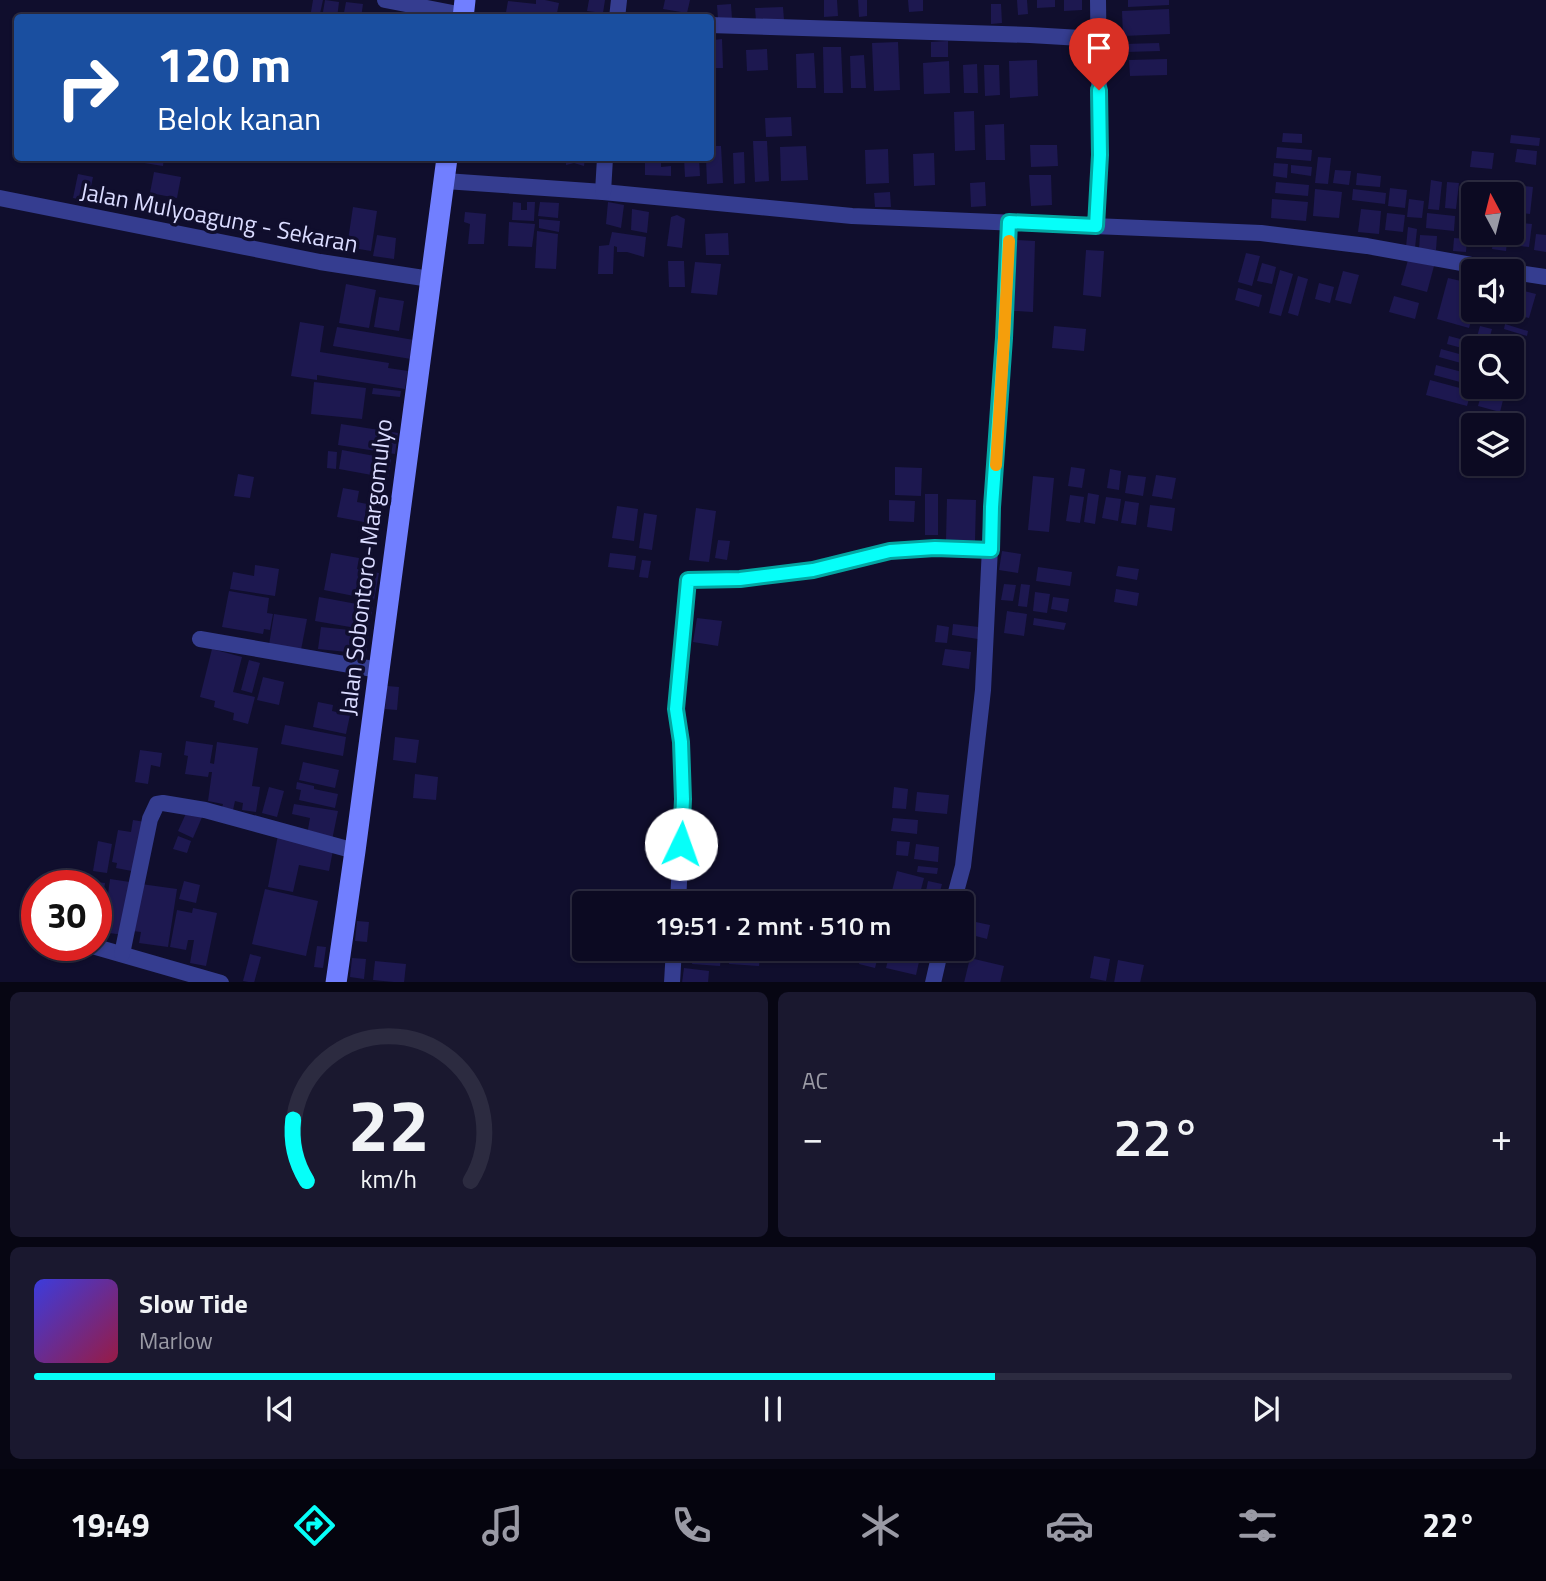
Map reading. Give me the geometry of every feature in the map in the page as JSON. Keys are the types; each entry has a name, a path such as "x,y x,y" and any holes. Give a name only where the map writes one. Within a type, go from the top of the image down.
{"street":[{"path":"386,0 464,11"},
{"path":"1096,226 1100,155 1098,0"},
{"path":"714,24 1098,39"},
{"name":"Jalan Sobontoro-Margomulyo","path":"335,982 447,161"},
{"path":"603,192 605,161"},
{"path":"445,181 603,192 852,216 1261,233 1367,246 1461,263"},
{"name":"Jalan Mulyoagung - Sekaran","path":"0,198 320,262 430,279"},
{"path":"956,891 963,866 983,690 1009,222"},
{"path":"1524,274 1546,277"},
{"path":"679,891 683,799 681,742 676,709 688,580 740,579 813,570 890,551 935,548 991,550"},
{"path":"200,639 379,670"},
{"path":"122,954 150,819 157,804 205,810 355,850"},
{"path":"112,951 221,982"},
{"path":"672,982 673,961"},
{"path":"933,982 938,961"}],"building":[{"path":"313,0 323,0 320,14 311,14"},
{"path":"325,0 339,2 338,14 323,14"},
{"path":"536,0 559,3 557,14 506,14 508,1 536,4"},
{"path":"589,0 605,0 603,13 587,11"},
{"path":"665,0 690,0 687,13 663,9"},
{"path":"824,0 837,0 838,16 824,17"},
{"path":"858,0 867,0 867,16 859,17"},
{"path":"908,0 923,0 923,11 909,12"},
{"path":"1017,0 1027,0 1028,14 1018,15"},
{"path":"1037,0 1055,0 1055,7 1037,8"},
{"path":"1064,0 1082,0 1082,10 1064,11"},
{"path":"1128,0 1169,0 1169,5 1128,7"},
{"path":"346,2 363,4 362,14 344,14"},
{"path":"731,4 732,19 718,19 717,5"},
{"path":"991,4 1001,4 1002,23 991,24"},
{"path":"783,7 784,20 756,21 755,8"},
{"path":"1169,9 1170,34 1123,36 1122,11"},
{"path":"722,39 723,68 715,68 714,40"},
{"path":"948,41 948,57 931,57 931,42"},
{"path":"898,42 900,90 874,91 872,43"},
{"path":"1159,43 1160,51 1126,52 1125,44"},
{"path":"823,47 841,47 843,93 824,93"},
{"path":"767,49 768,70 747,71 746,50"},
{"path":"814,53 816,88 797,88 796,54"},
{"path":"864,55 866,88 851,88 850,56"},
{"path":"1167,59 1167,75 1130,76 1129,60"},
{"path":"1037,60 1038,96 1010,98 1009,61"},
{"path":"949,61 950,93 924,94 923,63"},
{"path":"977,64 978,93 964,93 963,65"},
{"path":"984,65 999,65 1000,95 985,96"},
{"path":"974,111 975,150 955,151 954,112"},
{"path":"791,117 792,136 766,137 765,118"},
{"path":"1004,124 1005,160 986,160 985,125"},
{"path":"1283,133 1302,134 1302,143 1282,142"},
{"path":"1511,135 1540,138 1539,146 1510,143"},
{"path":"753,141 767,141 769,181 755,182"},
{"path":"1030,145 1057,145 1058,166 1031,167"},
{"path":"714,146 721,146 723,183 707,184 706,161 714,161"},
{"path":"806,146 808,180 781,181 780,147"},
{"path":"1277,147 1312,150 1311,161 1276,158"},
{"path":"888,149 889,183 866,184 865,150"},
{"path":"1517,149 1537,151 1536,165 1515,162"},
{"path":"1472,151 1494,153 1492,169 1470,167"},
{"path":"744,152 745,183 734,184 733,153"},
{"path":"934,153 935,185 914,186 913,154"},
{"path":"1318,157 1331,158 1328,184 1315,183"},
{"path":"138,161 164,161 163,166"},
{"path":"566,161 585,161 584,166 574,163 566,165"},
{"path":"645,161 661,161 661,167 671,166 671,176 645,175"},
{"path":"684,161 699,161 700,176 685,177"},
{"path":"1274,163 1288,164 1287,178 1273,176"},
{"path":"1291,165 1312,167 1311,176 1291,173"},
{"path":"1335,170 1351,171 1349,185 1333,183"},
{"path":"154,172 181,177 177,198 150,193"},
{"path":"1357,173 1381,176 1380,187 1356,185"},
{"path":"78,174 93,177 88,201 73,198"},
{"path":"1029,175 1051,175 1052,205 1031,206"},
{"path":"1431,180 1442,182 1439,210 1428,209"},
{"path":"985,182 986,206 971,207 970,183"},
{"path":"1276,182 1309,185 1308,196 1275,193"},
{"path":"1447,182 1459,183 1456,209 1445,208"},
{"path":"1524,186 1533,187 1530,214 1524,213"},
{"path":"1390,188 1407,190 1405,208 1388,206"},
{"path":"1315,189 1342,192 1339,218 1313,216"},
{"path":"1353,189 1386,193 1385,204 1352,200"},
{"path":"890,192 891,207 875,207 874,193"},
{"path":"1272,199 1308,202 1306,221 1271,218"},
{"path":"1409,199 1424,201 1422,218 1407,217"},
{"path":"513,202 521,203 521,210 527,210 527,202 535,202 534,221 512,220"},
{"path":"540,202 559,203 558,218 538,216"},
{"path":"608,202 624,205 621,228 606,224"},
{"path":"353,207 377,211 371,251 347,247"},
{"path":"632,209 649,212 647,233 631,230"},
{"path":"1361,209 1381,211 1379,234 1358,232"},
{"path":"465,212 486,214 484,244 468,244 470,224 464,222"},
{"path":"1387,213 1405,215 1403,232 1385,230"},
{"path":"1427,213 1455,216 1454,231 1426,228"},
{"path":"677,215 685,219 682,248 667,246 671,217"},
{"path":"539,219 560,221 559,232 539,228"},
{"path":"509,222 535,224 532,247 508,246"},
{"path":"1524,223 1532,224 1529,247 1520,246 1524,245"},
{"path":"1408,227 1417,229 1415,248 1406,247"},
{"path":"537,231 558,234 556,269 535,268"},
{"path":"612,232 646,237 644,257 617,252 617,247 614,246 613,274 598,274 599,246 609,245"},
{"path":"728,233 729,255 706,255 705,234"},
{"path":"1536,234 1546,235 1546,252 1534,250"},
{"path":"377,235 396,238 394,259 373,256"},
{"path":"1420,235 1437,236 1436,250 1419,249"},
{"path":"1454,238 1461,239 1461,245 1467,245 1466,252 1453,251"},
{"path":"1017,240 1035,241 1033,312 1014,311"},
{"path":"1492,245 1507,245 1506,251 1492,249"},
{"path":"1086,250 1104,251 1101,297 1083,295"},
{"path":"1246,253 1260,256 1252,286 1238,282"},
{"path":"1408,260 1434,266 1427,292 1401,285"},
{"path":"668,261 684,261 685,287 669,287"},
{"path":"695,262 721,264 717,295 691,293"},
{"path":"1262,263 1276,267 1272,284 1257,281"},
{"path":"1280,270 1293,274 1281,316 1269,313"},
{"path":"1343,271 1359,275 1351,304 1335,300"},
{"path":"1298,276 1308,279 1298,316 1288,313"},
{"path":"1448,278 1461,281 1461,322 1471,322 1469,328 1437,319"},
{"path":"1319,283 1334,287 1330,303 1315,299"},
{"path":"346,284 376,290 369,328 339,323"},
{"path":"1238,288 1262,295 1259,307 1235,300"},
{"path":"1524,291 1536,294 1529,318 1524,317"},
{"path":"1394,296 1419,303 1415,319 1389,312"},
{"path":"379,297 404,301 399,331 374,327"},
{"path":"300,322 324,326 320,352 389,363 388,368 408,371 405,389 317,375 317,380 291,376"},
{"path":"1505,324 1528,331 1527,336 1504,329"},
{"path":"1054,326 1086,329 1084,351 1052,348"},
{"path":"1480,326 1492,329 1490,336 1477,336"},
{"path":"337,327 414,340 411,359 333,346"},
{"path":"1449,336 1461,339 1461,348 1447,344"},
{"path":"1441,349 1461,354 1461,363 1439,357"},
{"path":"1436,365 1461,372 1460,382 1434,375"},
{"path":"1430,380 1461,388 1461,399 1469,399 1467,406 1426,395"},
{"path":"314,382 366,388 362,419 311,414"},
{"path":"373,388 401,391 400,397 372,394"},
{"path":"1480,399 1503,400 1500,412 1478,406"},
{"path":"341,424 398,433 395,454 338,445"},
{"path":"342,450 391,459 388,478 339,469"},
{"path":"328,451 337,452 336,469 327,468"},
{"path":"895,467 922,468 921,496 895,495"},
{"path":"1071,467 1085,469 1082,488 1068,486"},
{"path":"1110,469 1121,471 1119,490 1107,488"},
{"path":"238,474 254,477 250,498 234,496"},
{"path":"1128,475 1146,477 1143,496 1125,493"},
{"path":"1156,475 1176,478 1172,499 1152,496"},
{"path":"1033,476 1054,478 1049,532 1028,530"},
{"path":"343,488 359,491 357,502 367,504 364,522 337,517"},
{"path":"1088,493 1099,495 1095,524 1084,522"},
{"path":"925,494 938,494 938,535 925,535"},
{"path":"1070,495 1084,497 1080,523 1066,521"},
{"path":"1106,497 1121,499 1118,521 1102,518"},
{"path":"947,499 976,500 975,541 946,540"},
{"path":"889,500 915,501 914,522 889,521"},
{"path":"1125,501 1139,503 1136,525 1121,523"},
{"path":"1150,505 1175,508 1172,531 1147,527"},
{"path":"617,506 638,509 634,541 612,538"},
{"path":"696,508 716,511 709,562 689,560"},
{"path":"644,513 657,515 652,550 639,548"},
{"path":"718,540 730,541 727,560 715,558"},
{"path":"1002,551 1021,554 1018,573 999,570"},
{"path":"331,553 359,558 357,569 379,573 374,600 324,590"},
{"path":"610,553 636,556 634,570 608,567"},
{"path":"642,560 651,561 648,578 639,577"},
{"path":"255,565 279,569 275,596 230,589 233,572 254,576"},
{"path":"1118,566 1139,569 1137,580 1116,576"},
{"path":"1038,567 1072,572 1070,586 1036,581"},
{"path":"1004,584 1016,585 1013,601 1001,600"},
{"path":"1021,584 1030,585 1027,607 1018,606"},
{"path":"1116,589 1139,593 1137,606 1114,602"},
{"path":"229,591 269,598 267,613 273,614 270,630 264,629 263,634 222,627"},
{"path":"1035,592 1050,594 1047,613 1033,611"},
{"path":"319,597 373,607 368,630 315,621"},
{"path":"1053,597 1069,599 1067,612 1051,609"},
{"path":"1007,611 1027,614 1024,636 1004,633"},
{"path":"274,614 307,619 301,650 269,645"},
{"path":"697,618 722,621 718,646 693,642"},
{"path":"1034,618 1066,623 1064,630 1033,625"},
{"path":"953,624 979,627 978,639 952,635"},
{"path":"937,625 949,627 947,643 935,642"},
{"path":"321,627 369,632 366,654 318,649"},
{"path":"212,649 242,657 233,692 255,697 248,724 233,720 234,713 214,707 215,701 200,697"},
{"path":"945,649 971,652 969,669 942,665"},
{"path":"249,660 260,663 252,693 241,690"},
{"path":"263,677 284,682 279,705 257,700"},
{"path":"387,686 399,687 397,710 385,709"},
{"path":"318,702 333,705 332,711 350,715 346,734 313,727"},
{"path":"285,725 346,737 343,756 281,744"},
{"path":"395,737 419,740 416,763 393,760"},
{"path":"186,741 213,745 210,763 214,764 217,742 258,748 252,786 260,787 256,812 242,810 243,803 235,801 233,810 222,808 223,804 208,801 212,772 209,772 208,777 185,774 188,756 184,755"},
{"path":"140,750 162,753 160,767 151,765 148,784 135,782"},
{"path":"303,762 339,770 335,788 299,780"},
{"path":"415,774 438,777 436,800 413,798"},
{"path":"297,782 338,794 335,808 299,800 301,790 296,789"},
{"path":"269,787 284,791 277,817 262,813"},
{"path":"894,787 908,789 906,809 892,808"},
{"path":"917,792 949,795 947,814 915,811"},
{"path":"294,804 338,811 332,840 307,835 310,818 292,814"},
{"path":"188,809 203,815 193,838 178,831"},
{"path":"893,818 918,820 917,834 891,831"},
{"path":"133,820 145,822 137,872 116,868 117,863 112,862 118,830 131,832"},
{"path":"278,835 334,845 329,871 299,865 293,892 268,887"},
{"path":"178,836 191,841 187,853 173,849"},
{"path":"98,841 112,844 108,870 93,870"},
{"path":"897,841 910,842 908,856 896,855"},
{"path":"916,844 939,847 938,862 914,859"},
{"path":"918,866 938,868 937,874 917,872"},
{"path":"897,871 924,878 921,891 892,891"},
{"path":"112,879 130,882 123,935 112,933"},
{"path":"184,881 200,885 196,903 179,899"},
{"path":"928,881 942,884 940,891 926,891"},
{"path":"141,884 177,889 168,947 139,943 141,932 133,931"},
{"path":"265,889 318,901 306,956 252,944"},
{"path":"193,908 217,913 206,966 190,963 194,940 188,940 186,950 170,947 177,910 192,913"},
{"path":"357,921 369,922 367,942 355,941"},
{"path":"974,922 990,925 987,939 974,936"},
{"path":"317,946 326,947 323,968 314,967"},
{"path":"250,954 261,957 254,982 243,981"},
{"path":"1094,956 1110,959 1106,981 1090,978"},
{"path":"352,958 366,959 364,979 350,977"},
{"path":"974,959 1004,966 1000,982 964,982 969,961"},
{"path":"1118,960 1144,965 1140,982 1114,982"},
{"path":"375,961 406,964 404,982 373,980"},
{"path":"692,961 721,961 720,966 692,964"},
{"path":"729,961 760,961 759,966 729,964"},
{"path":"860,961 877,961 875,968 859,964"},
{"path":"888,961 919,961 916,975 886,968"},
{"path":"684,968 709,971 708,982 682,982"}],"slow traffic":[{"path":"996,465 1009,241"}],"route":[{"path":"681,844 681,742 676,709 688,580 740,579 813,570 890,551 935,548 991,550 1009,222 1096,226 1100,155 1099,90"}]}
